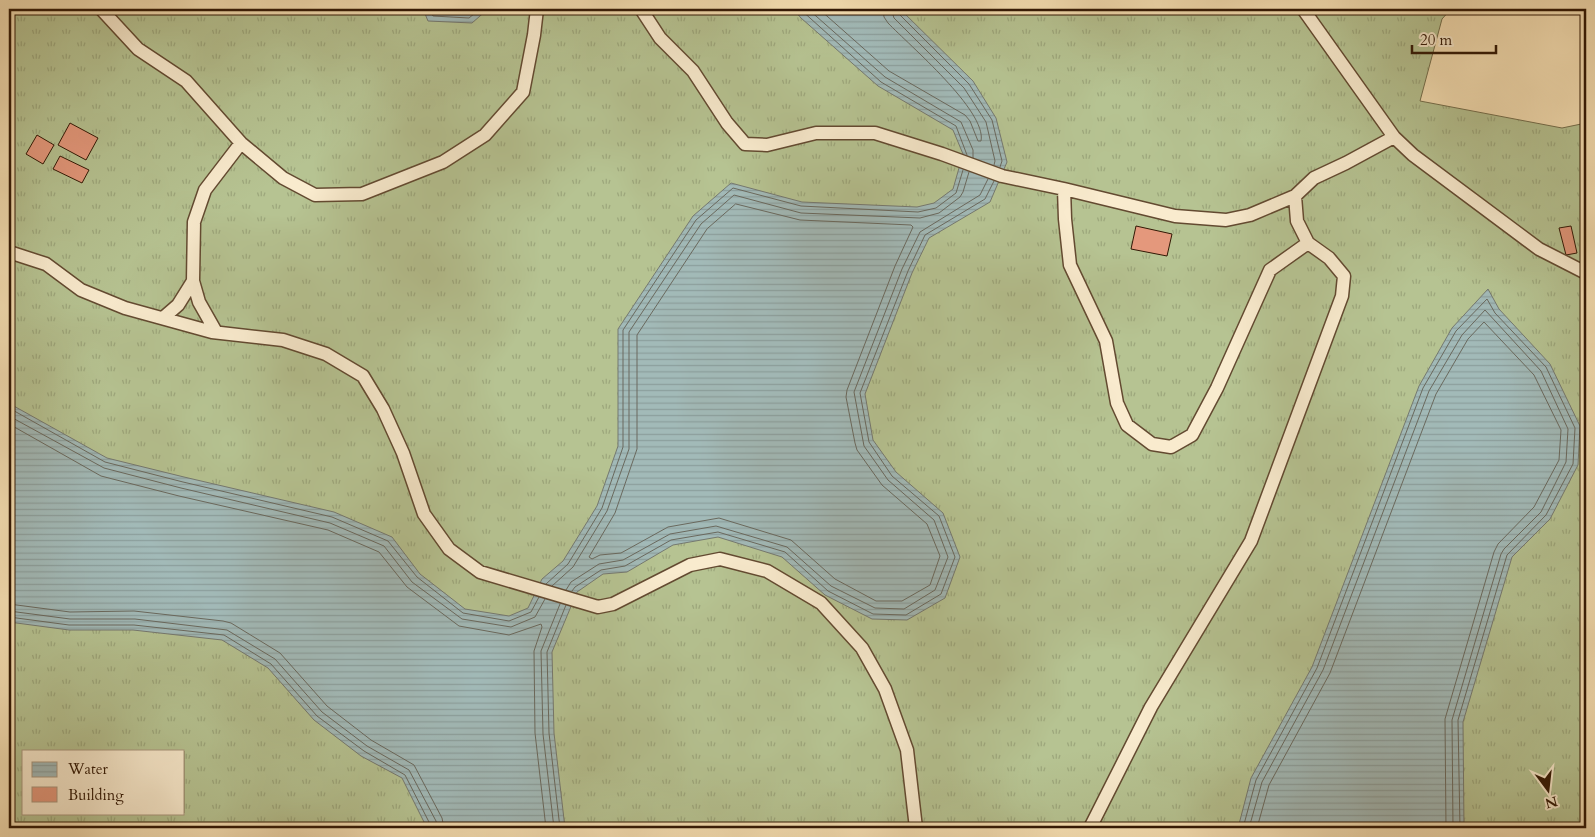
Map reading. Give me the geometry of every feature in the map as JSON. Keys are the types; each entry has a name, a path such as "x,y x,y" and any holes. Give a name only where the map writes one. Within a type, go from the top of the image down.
{"lane":[{"path":"101,9 138,49 186,81 241,143 283,178 315,195 362,194 443,162 485,135 523,92 537,9"},
{"path":"641,9 660,38 693,71 727,123 745,144 768,145 816,133 876,133 1002,176 1175,216 1226,220 1250,215 1295,196 1314,178 1394,137"},
{"path":"1303,9 1394,137 1413,155 1538,249 1586,273"},
{"path":"216,332 198,302 193,282 194,222 205,190 241,143"},
{"path":"1064,189 1070,265 1106,341 1117,403 1126,424 1152,444 1171,447 1192,435 1217,388 1270,270 1308,243"},
{"path":"1090,828 1151,707 1251,541 1342,296 1344,276 1329,258 1308,243 1297,221 1295,196"},
{"path":"9,252 46,264 81,290 125,308 216,332 283,340 326,354 363,376 383,410 403,453 424,514 448,549 480,572 598,607 613,604 690,564 720,559 767,571 821,603 862,648 885,689 907,750 916,828"},
{"path":"163,318 178,305 193,282"}],"green space":[{"path":"9,9 1451,9 1442,19 1420,101 1562,128 1586,123 1586,828 9,828"}],"water":[{"path":"423,9 488,9 472,23 428,21"},
{"path":"793,9 900,9 973,81 996,118 1007,162 990,202 929,238 912,273 865,394 873,440 896,472 943,513 960,557 945,598 907,620 872,619 825,595 782,557 718,537 673,545 627,572 603,574 577,592 552,652 554,733 565,828 427,828 402,778 361,756 314,720 268,668 222,640 133,630 69,630 9,622 9,401 12,405 107,458 334,512 392,537 420,574 465,609 509,616 528,608 542,579 563,561 597,506 618,446 618,329 693,216 731,183 802,202 917,207 934,203 953,189 963,154 953,130 878,86"},
{"path":"1488,289 1499,309 1550,364 1580,426 1578,465 1550,519 1512,557 1463,722 1464,828 1238,828 1251,778 1312,667 1419,386 1452,328"}],"building":[{"path":"70,123 98,138 86,160 58,145"},
{"path":"37,135 54,145 43,164 26,154"},
{"path":"60,156 89,170 82,183 53,169"},
{"path":"1136,226 1172,234 1167,256 1131,249"},
{"path":"1571,226 1577,253 1566,255 1559,228"}]}
